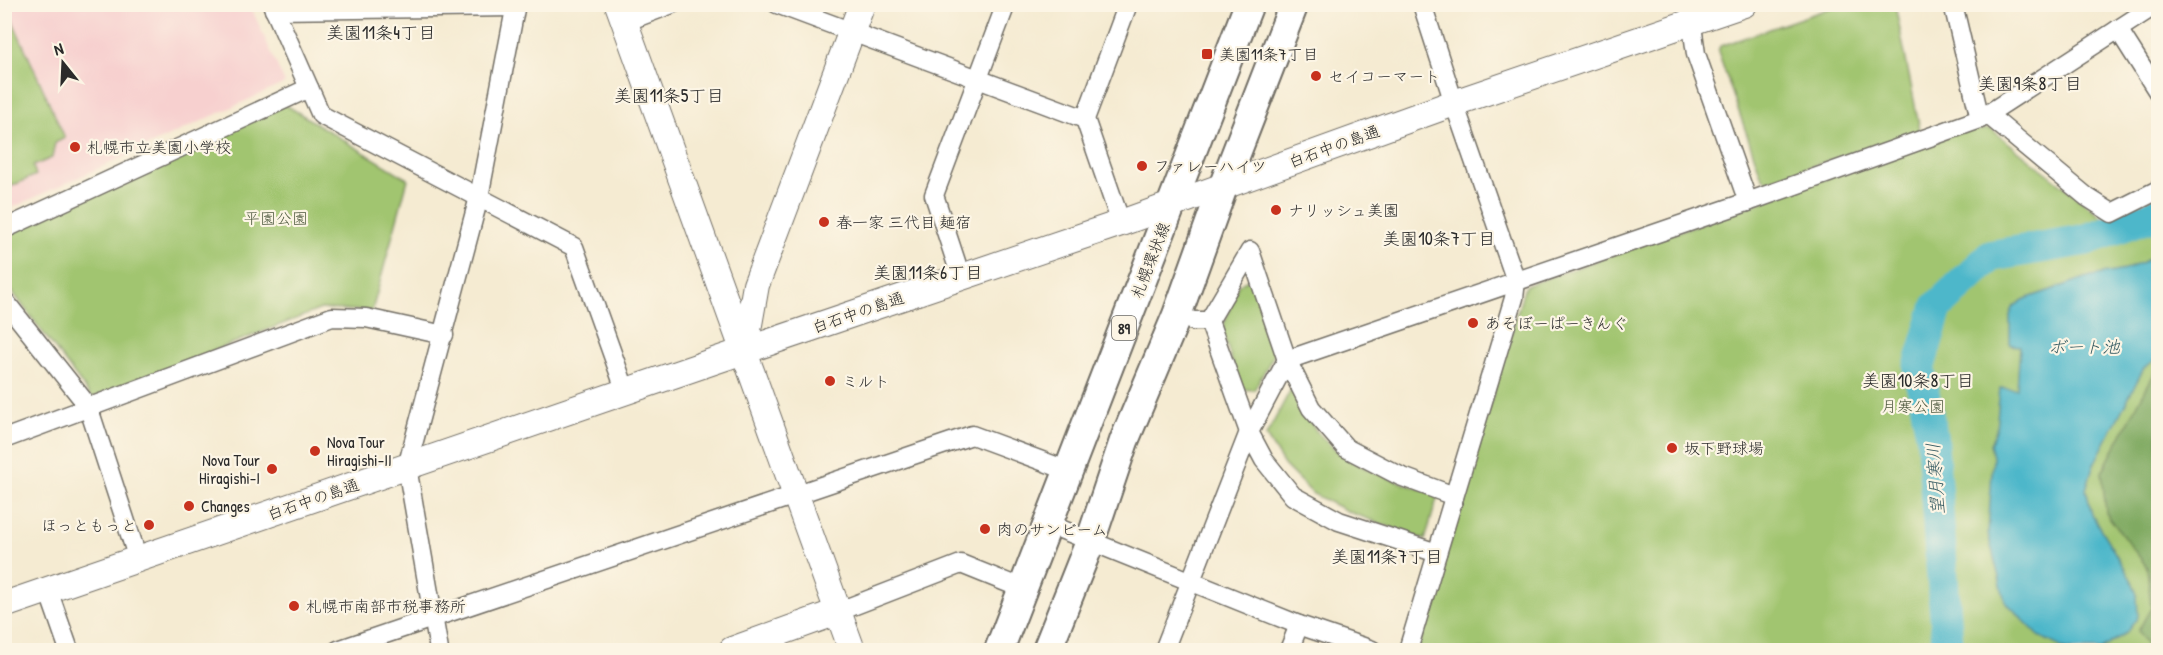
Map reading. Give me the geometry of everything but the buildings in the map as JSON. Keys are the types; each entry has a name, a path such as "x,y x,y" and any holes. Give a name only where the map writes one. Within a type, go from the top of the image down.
{"main road":[{"name":"札幌環状線","path":"999,651 1249,4"},
{"path":"1047,651 1090,542 1124,441 1177,315 1223,187 1294,4"}],"street":[{"path":"672,4 621,13 852,651"},
{"path":"777,4 1085,119"},
{"path":"744,351 756,285 862,4"},
{"path":"961,277 934,195 1006,4"},
{"path":"1121,223 1085,119 1128,4"},
{"path":"1408,651 1514,298 1516,281 1422,4"},
{"name":"白石中の島通","path":"4,605 1121,223 1454,103 1690,14 1744,4"},
{"path":"1953,4 1984,117 2087,197 2112,213 2158,190"},
{"path":"1164,651 1249,432 1287,360 1748,202 1984,117 2157,4"},
{"path":"439,651 407,467 479,197 516,6 273,7 321,115 479,197 574,247 626,392"},
{"path":"1690,14 1696,54 1748,202"},
{"path":"2118,29 2158,92"},
{"path":"4,229 309,88"},
{"path":"1437,553 1339,521 1293,496 1264,460 1249,432 1209,321 1250,250 1287,360 1311,408 1346,448 1400,476 1454,496"},
{"path":"4,300 88,406 138,559"},
{"path":"1177,315 1193,321 1209,321"},
{"path":"4,439 332,317 366,318 444,335"},
{"path":"339,651 972,435 1069,471"},
{"path":"1048,524 1299,625 1372,651"},
{"path":"732,651 961,564 1023,589"},
{"path":"48,590 69,651"},
{"path":"1289,651 1299,625"}],"shaded area":[{"name":"札幌市立美園小学校","path":"4,5 250,5 285,83 5,211"}],"green space":[{"path":"5,4 65,138 55,143 52,158 33,166 36,175 5,189"},
{"path":"1839,5 1895,5 1920,130 1767,181 1762,178 1718,52 1720,46"},
{"name":"平園公園","path":"284,104 408,179 372,311 321,309 92,398 5,282 5,236"},
{"name":"月寒公園","path":"1991,129 2104,218 2158,198 2158,650 1418,650 1525,286 1960,131"},
{"path":"1248,280 1255,283 1277,349 1254,390 1241,389 1222,330 1238,285"},
{"path":"2158,366 2158,650 2150,650 2138,631 2151,608 2147,567 2106,513 2102,472"},
{"path":"1291,389 1318,433 1344,456 1374,472 1438,495 1425,540 1349,512 1313,494 1284,465 1266,436"}],"water":[{"name":"ボート池","path":"2158,255 2158,358 2144,368 2094,464 2086,489 2092,515 2132,581 2137,595 2138,617 2126,633 2100,650 2067,650 2039,636 2005,601 1988,534 1993,457 1990,444 1996,430 2000,388 2017,389 2020,346 2010,345 2010,315 2014,306 2025,299 2091,276 2125,270"}],"waterway":[{"name":"望月寒川","path":"1948,650 1932,438 1919,368 1937,307 1991,256 2085,240 2158,213"}],"place":[{"name":"美園11条7丁目","path":"1207,54"},
{"name":"セイコーマート","path":"1316,76"},
{"name":"札幌市立美園小学校","path":"75,147"},
{"name":"ファレーハイツ","path":"1142,166"},
{"name":"ナリッシュ美園","path":"1276,210"},
{"name":"春一家 三代目 麺宿","path":"824,222"},
{"name":"あそぼーぱーきんぐ","path":"1473,323"},
{"name":"ミルト","path":"830,381"},
{"name":"坂下野球場","path":"1672,448"},
{"name":"Nova Tour Hiragishi-II","path":"315,451"},
{"name":"Nova Tour Hiragishi-I","path":"272,469"},
{"name":"Changes","path":"189,506"},
{"name":"ほっともっと","path":"149,525"},
{"name":"肉のサンビーム","path":"985,529"},
{"name":"札幌市南部市税事務所","path":"294,606"}],"district":[{"name":"美園11条4丁目","path":"381,32"},
{"name":"美園9条8丁目","path":"2030,83"},
{"name":"美園11条5丁目","path":"669,95"},
{"name":"美園10条7丁目","path":"1439,238"},
{"name":"美園11条6丁目","path":"928,272"},
{"name":"美園10条8丁目","path":"1918,380"},
{"name":"美園11条7丁目","path":"1387,556"}]}
